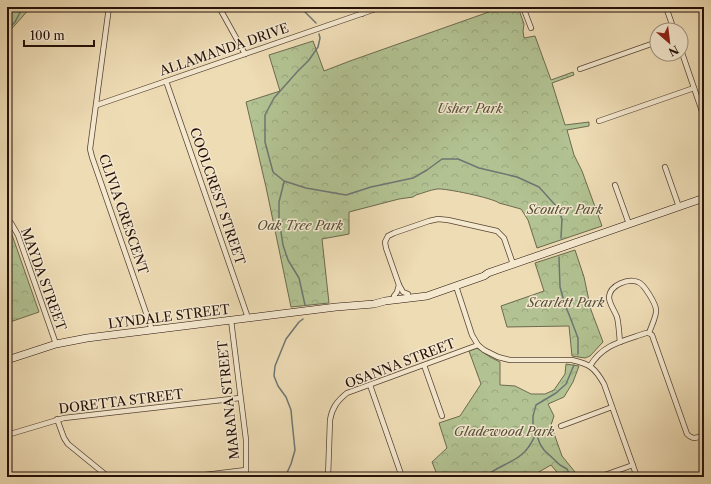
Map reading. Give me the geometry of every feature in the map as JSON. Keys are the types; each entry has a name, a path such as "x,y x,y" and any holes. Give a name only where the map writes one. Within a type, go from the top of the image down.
{"street":[{"name":"CLIVIA CRESCENT","path":"109,7 90,149 152,330"},
{"path":"219,7 245,54"},
{"path":"359,7 362,14"},
{"name":"ALLAMANDA DRIVE","path":"97,104 381,7"},
{"path":"523,7 531,28"},
{"path":"666,7 671,22"},
{"path":"580,69 649,45"},
{"path":"685,62 704,117"},
{"name":"COOLCREST STREET","path":"166,81 248,318"},
{"path":"599,121 694,88"},
{"path":"665,167 679,206"},
{"path":"615,185 628,224"},
{"name":"LYNDALE STREET","path":"7,360 56,344 88,338 336,307 374,301 380,298 422,293 484,276 488,273 513,264 704,198"},
{"path":"408,294 403,292 399,285 385,242 388,236 394,233 429,221 438,219 448,220 497,231 504,238 513,264"},
{"name":"MAYDA STREET","path":"11,223 18,235 56,344"},
{"path":"620,342 618,319 609,298 610,291 617,285 627,281 640,282 645,286 655,305 656,315 649,333"},
{"path":"455,284 472,335 478,345 484,350 498,357 510,360 572,360 582,362 590,366 598,373 604,384 637,477"},
{"name":"LYNDALE STREET","path":"336,307 374,304 385,300 421,297 455,284"},
{"path":"394,296 399,285"},
{"name":"MARANA STREET","path":"231,320 246,440 246,477"},
{"path":"590,366 605,348 649,333"},
{"path":"649,333 652,335 686,434 691,438 697,438 704,435"},
{"name":"OSANNA STREET","path":"328,477 331,413 334,405 343,396 347,393 478,345"},
{"path":"424,365 442,416"},
{"path":"370,385 402,477"},
{"name":"DORETTA STREET","path":"8,435 57,419 240,398"},
{"path":"561,426 612,407"},
{"path":"57,419 64,438 68,444 106,476"},
{"path":"7,430 8,435"},
{"path":"599,477 633,465"},
{"path":"188,477 246,470"},
{"path":"99,477 106,476"}],"green space":[{"path":"7,7 31,7 7,34"},
{"name":"Usher Park","path":"503,7 518,7 524,24 524,38 535,36 551,80 573,72 574,75 552,83 565,125 589,122 589,126 567,130 574,155 582,171 602,226 537,248 528,220 521,209 469,194 442,189 432,190 413,197 399,199 349,212 349,234 322,239 329,303 291,307 266,187 246,102 280,91 269,55 313,41 324,71"},
{"path":"7,230 11,232 39,312 7,323"},
{"name":"Scarlett Park","path":"575,250 584,277 591,310 603,342 590,356 585,358 572,356 569,326 507,327 501,306 544,291 535,263"},
{"name":"Gladewood Park","path":"477,348 500,362 500,385 515,386 531,394 545,394 554,390 565,374 566,364 579,366 573,382 564,397 548,404 554,416 551,425 562,456 579,477 561,477 551,465 530,477 438,477 432,462 447,448 439,423 460,416 481,384 469,351"}],"waterway":[{"path":"7,30 15,22 23,7"},
{"path":"300,7 316,23"},
{"path":"319,34 320,38 318,47 309,60 274,98 265,115 265,142 273,172 284,181 306,188 346,195 371,187 413,178 442,159 458,159 479,168 517,177 539,187 557,207 562,219 561,238"},
{"path":"284,182 279,202 279,219 283,245 288,260 299,278 305,305"},
{"path":"559,257 560,287 565,305 578,338 578,354"},
{"path":"285,477 295,450 291,410 286,397 278,386 274,376 275,366 286,339 303,319"},
{"path":"571,477 567,469 560,465 544,450 540,444 533,424 533,416 536,405 556,393 566,384 574,365"},
{"path":"485,477 523,453 530,446 536,434"}],"park label":[{"name":"Scouter Park","path":"565,209"},
{"name":"Oak Tree Park","path":"300,225"}]}
